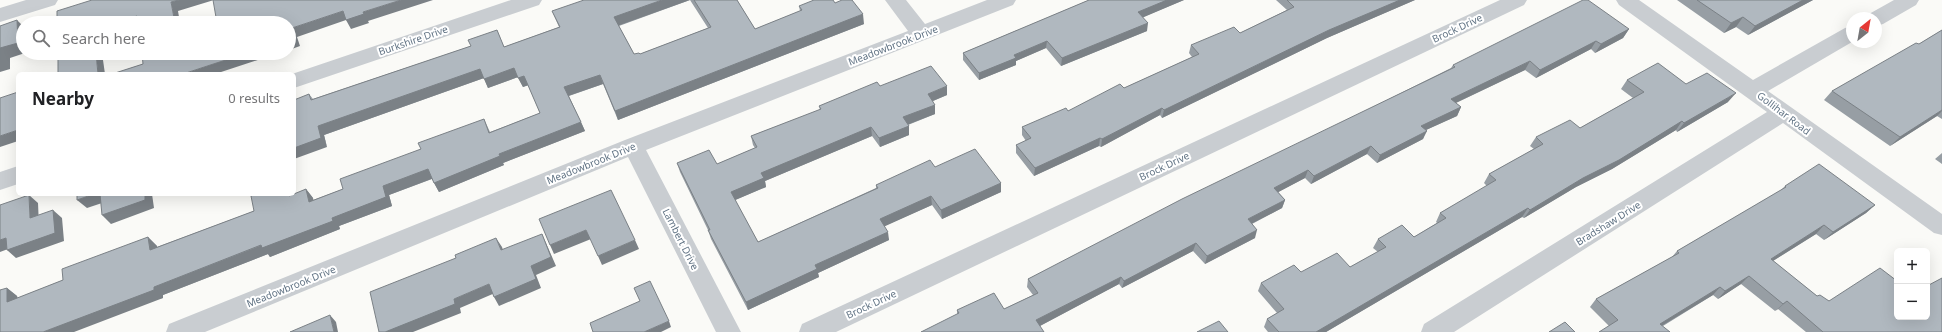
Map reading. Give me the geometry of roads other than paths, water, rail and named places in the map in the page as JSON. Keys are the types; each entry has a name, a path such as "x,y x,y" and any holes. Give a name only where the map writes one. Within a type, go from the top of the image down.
{"street":[{"path":"0,14 48,0"},
{"name":"Burkshire Drive","path":"296,80 532,0"},
{"path":"895,0 922,34"},
{"name":"Meadowbrook Drive","path":"178,332 633,146 1006,0"},
{"name":"Brock Drive","path":"811,332 1517,0"},
{"name":"Gollihar Road","path":"1626,0 1942,226"},
{"path":"1882,16 1909,0"},
{"path":"1753,90 1846,36"},
{"name":"Bradshaw Drive","path":"1434,332 1782,113"},
{"name":"Lambert Drive","path":"633,146 729,332"},
{"path":"0,181 16,176"}]}
